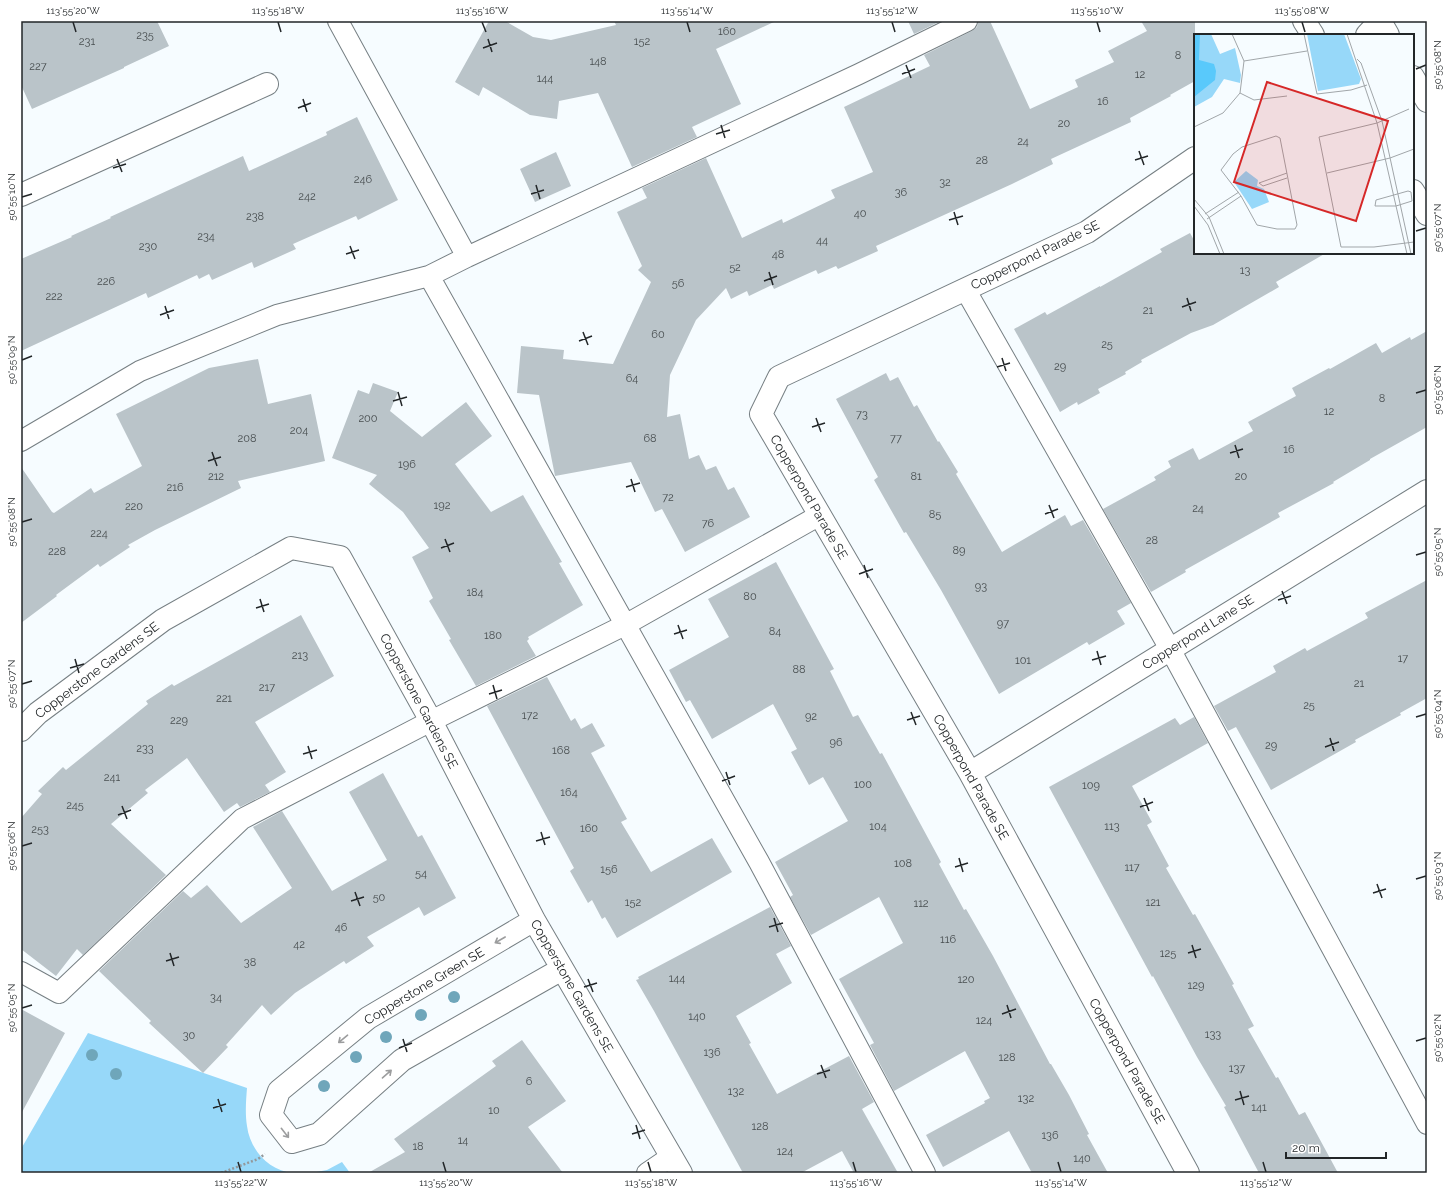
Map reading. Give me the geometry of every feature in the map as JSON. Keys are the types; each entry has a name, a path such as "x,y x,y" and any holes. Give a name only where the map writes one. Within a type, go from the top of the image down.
{"street":[{"path":"1304,21 1313,34"},
{"path":"1368,34 1380,21 1387,34"},
{"path":"1414,79 1427,101"},
{"path":"21,195 266,84"},
{"name":"Copperpond Parade SE","path":"1188,1173 970,773 761,414 779,377 1087,232 1194,159"},
{"path":"1414,193 1427,214"},
{"name":"Copperpond Lane SE","path":"970,773 1427,491"},
{"name":"Copperstone Gardens SE","path":"21,730 38,713 163,620 291,548 340,557 431,721 534,920 676,1165"},
{"name":"Copperstone Green SE","path":"292,1142 272,1115 280,1091 368,1018 534,920"},
{"path":"292,1142 319,1134 402,1060 562,970"}],"lane":[{"path":"338,21 467,257"},
{"path":"21,440 140,371 277,315 429,276 859,74 967,21"},
{"path":"429,276 759,862 926,1173"},
{"path":"965,289 1170,649 1427,1124"},
{"path":"21,972 59,993 242,819 431,721 625,625 820,516"},
{"path":"647,1173 676,1165"}],"path":[{"path":"221,1173 258,1159 268,1152 292,1142"}],"shaded area":[{"path":"88,1033 247,1088 246,1121 252,1143 262,1158 269,1164 284,1171 293,1173 21,1173 21,1149"},
{"path":"342,1162 350,1173 311,1173 327,1170"}],"building":[{"path":"21,21 157,21 169,46 32,109 21,85"},
{"path":"489,21 505,21 533,37 551,40 616,25 614,21 776,21 716,49 741,104 692,127 697,137 632,167 598,93 559,101 557,119 530,115 483,87 479,96 455,82"},
{"path":"908,21 941,21 914,34"},
{"path":"978,21 990,21 1030,109 1078,87 1075,80 1114,62 1108,51 1147,31 1141,21 1195,21 1194,82 1130,118 1131,122 1051,159 1053,164 876,246 878,251 838,269 836,266 818,274 816,270 774,289 772,285 749,296 747,291 731,299 726,288 696,320 670,375 667,417 680,414 689,459 699,455 706,470 716,466 728,490 734,487 750,517 685,552 662,509 655,512 631,462 555,476 539,395 517,393 521,346 564,350 563,359 613,364 651,282 638,270 642,266 617,212 647,198 642,188 706,158 742,238 782,219 783,223 835,198 831,190 873,172 844,107 930,66 924,55 972,31 977,27"},
{"path":"357,117 398,200 358,220 356,216 293,244 296,249 254,268 252,262 212,280 209,274 199,279 197,275 148,298 146,293 21,351 21,259 72,237 71,236 111,218 110,217 243,156 249,171 327,135 326,132"},
{"path":"556,152 571,186 535,202 520,169"},
{"path":"1190,233 1194,240 1194,254 1324,254 1276,282 1279,287 1213,325 1191,333 1141,360 1142,362 1125,372 1126,374 1098,389 1100,393 1078,405 1077,402 1060,412 1014,329 1045,312 1047,315 1100,287 1162,252 1160,249"},
{"path":"1427,331 1427,427 1370,459 1333,482 1334,483 1278,513 1280,517 1185,570 1186,572 1151,592 1103,509 1156,480 1154,477 1171,467 1168,461 1193,448 1199,460 1253,431 1248,422 1296,396 1292,388 1376,343 1382,353 1410,337 1411,340"},
{"path":"258,359 268,404 311,394 325,461 238,481 241,488 155,530 128,545 130,547 100,567 98,564 21,623 21,467 54,513 91,488 94,493 142,466 116,414 209,368"},
{"path":"886,373 890,381 898,377 914,407 917,405 938,442 939,441 958,472 956,474 1002,552 1065,515 1071,526 1083,520 1131,603 1117,611 1125,624 1089,645 1087,642 999,694 941,590 906,532 904,533 874,480 878,477 836,399"},
{"path":"373,383 398,392 390,411 422,437 466,402 492,436 455,464 491,512 523,495 562,562 559,563 583,605 528,637 529,639 527,641 536,656 476,686 449,640 451,639 429,601 433,598 412,557 429,548 403,512 369,484 377,475 332,458 358,390 369,394"},
{"path":"776,562 834,669 830,671 853,717 858,715 880,754 882,753 941,862 939,864 964,910 966,909 993,956 1050,1064 1069,1095 1089,1134 1087,1135 1108,1173 1032,1173 1009,1131 943,1167 926,1135 985,1103 984,1101 990,1098 965,1051 894,1091 870,1045 874,1043 839,979 903,943 879,897 811,935 790,897 793,895 775,862 848,821 823,777 809,785 791,752 797,749 773,704 712,739 690,700 686,702 669,670 729,637 708,599"},
{"path":"1427,580 1427,698 1400,713 1401,715 1355,740 1356,742 1271,790 1236,727 1228,731 1214,706 1276,672 1273,666 1305,648 1307,651 1368,618 1365,613"},
{"path":"301,615 334,676 255,722 286,772 265,785 270,792 240,807 237,803 224,812 187,758 145,790 148,793 111,824 166,875 83,955 77,949 56,976 21,949 21,818 42,794 38,791 63,767 66,770 148,704 146,701 172,684 174,686"},
{"path":"547,677 571,721 575,718 581,729 592,723 605,746 591,753 627,819 621,822 651,872 712,838 732,872 617,938 605,917 602,919 592,900 588,903 570,871 574,868 487,706"},
{"path":"1194,717 1208,743 1132,786 1152,822 1147,825 1169,866 1166,868 1193,915 1195,914 1234,984 1232,985 1254,1026 1248,1029 1276,1078 1278,1077 1299,1115 1305,1112 1338,1173 1259,1173 1224,1107 1226,1106 1197,1057 1153,976 1152,977 1049,787 1175,718 1180,725"},
{"path":"383,773 418,837 422,835 456,898 424,916 419,907 367,937 374,946 346,964 344,961 295,993 271,1015 262,1005 226,1045 228,1047 203,1073 149,1023 151,1021 99,971 183,891 191,898 207,885 241,923 292,888 253,827 282,811 332,891 387,860 349,792"},
{"path":"770,907 791,946 776,954 792,983 736,1016 751,1043 749,1044 777,1094 849,1056 874,1102 862,1109 898,1173 854,1173 842,1151 801,1173 743,1173 636,980 639,979 638,977"},
{"path":"21,1009 65,1033 21,1114"},
{"path":"522,1040 566,1101 528,1127 563,1173 368,1173 405,1152 394,1139 496,1066 492,1061"}]}
